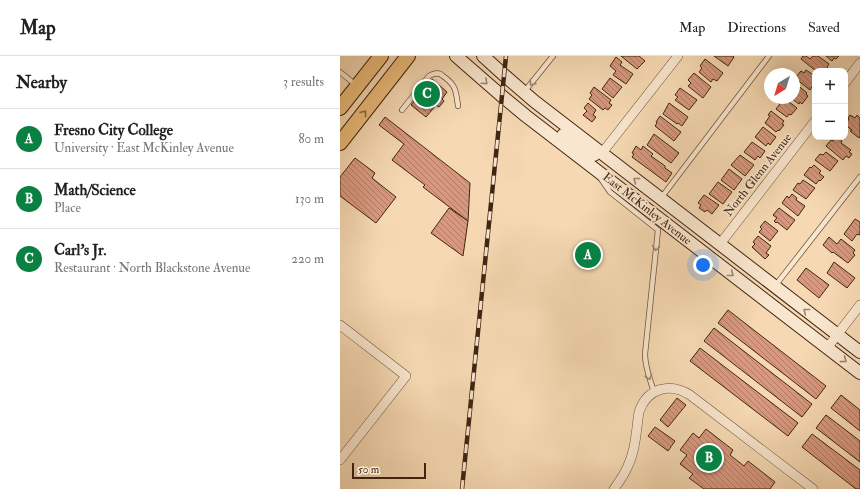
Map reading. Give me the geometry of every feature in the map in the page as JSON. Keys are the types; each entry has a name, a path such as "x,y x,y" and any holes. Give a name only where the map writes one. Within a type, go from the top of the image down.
{"main road":[{"path":"340,108 381,56"},
{"path":"340,143 408,56"},
{"name":"East McKinley Avenue","path":"456,56 526,116 860,373"},
{"name":"East McKinley Avenue","path":"483,56 524,93 860,352"},
{"path":"526,116 552,128 593,155 602,153"},
{"path":"594,168 642,195 706,244 712,246 720,244"}],"street":[{"path":"602,153 678,56"},
{"path":"848,79 860,64"},
{"name":"North Glenn Avenue","path":"720,244 812,126"},
{"path":"827,348 860,305"},
{"path":"340,326 406,376 340,460"},
{"path":"614,489 624,474 634,451 639,412 644,400 654,392 673,388 682,390 690,395 813,489"}],"lane":[{"path":"524,93 553,56"},
{"path":"660,199 769,56"},
{"path":"340,72 357,86"},
{"path":"402,110 429,76 437,73 440,73 453,84 456,90 458,106"},
{"path":"594,168 610,192 658,230 645,354 645,363 654,392"},
{"path":"775,286 860,177"}],"building":[{"path":"621,56 639,56 645,61 637,69"},
{"path":"714,56 733,56 734,57 728,66"},
{"path":"803,56 810,59 813,56 818,56 829,64 827,67 828,68 812,68 801,59"},
{"path":"826,56 839,56 836,59 834,58 832,61"},
{"path":"616,57 622,62 620,65 633,74 626,84 613,75 616,71 610,66"},
{"path":"705,59 723,73 717,81 713,79 711,82 699,72 702,68 700,66"},
{"path":"806,70 812,74 812,87 810,90 800,82 800,72 801,71 804,73"},
{"path":"694,73 711,87 703,98 688,86 691,83 688,80"},
{"path":"610,78 622,87 613,98 602,89"},
{"path":"432,79 447,92 442,99 444,101 439,107 436,105 426,117 411,105"},
{"path":"594,87 611,100 609,103 612,105 608,110 605,108 603,110 589,99 592,95 590,93"},
{"path":"800,87 807,93 806,94 808,96 802,104 800,102"},
{"path":"680,88 697,100 689,110 675,100 678,97 675,95"},
{"path":"588,103 596,110 593,115 596,117 592,122 583,115 587,111 584,108"},
{"path":"669,103 688,117 682,126 663,114"},
{"path":"780,104 792,104 797,108 787,117 776,109"},
{"path":"771,111 784,121 782,124 784,125 779,131 778,130 776,132 765,123 770,116 768,115"},
{"path":"850,115 855,118 857,115 860,118 859,138 850,131 852,130 848,127 848,118"},
{"path":"660,116 681,132 674,141 655,126"},
{"path":"385,117 470,183 468,221 423,187 425,185 392,160 404,144 379,125"},
{"path":"763,127 776,137 770,145 768,143 766,146 755,137"},
{"path":"654,134 679,153 671,163 647,145"},
{"path":"831,140 841,140 841,143 851,150 849,152 852,154 849,158 846,156 843,160 826,146"},
{"path":"752,142 765,151 760,158 758,156 755,160 744,152"},
{"path":"636,146 641,150 643,146 653,154 651,156 672,173 666,182 632,157 634,154 632,153"},
{"path":"826,152 838,161 830,171 815,160 820,154 823,155"},
{"path":"740,155 754,165 745,176 731,165"},
{"path":"355,158 375,173 372,178 396,197 376,223 340,196 340,177"},
{"path":"814,165 821,171 819,173 824,177 816,184 804,175 810,167 811,168"},
{"path":"729,169 742,179 734,190 721,180"},
{"path":"803,180 815,188 806,199 793,190 798,183 800,184"},
{"path":"718,182 732,192 723,204 709,194"},
{"path":"792,194 797,198 796,200 805,206 798,216 782,203 787,196 789,198"},
{"path":"704,195 719,205 712,214 707,210 705,212 699,208 701,205 698,203"},
{"path":"449,208 468,221 463,256 431,233"},
{"path":"779,208 795,220 787,230 774,221 777,218 773,215"},
{"path":"855,219 860,222 860,235 857,234 852,241 844,234"},
{"path":"765,221 778,231 770,241 759,232 762,229 760,227"},
{"path":"758,236 771,246 766,253 769,255 765,259 752,247 755,244 753,242"},
{"path":"829,237 837,244 841,239 855,250 853,253 855,255 848,263 833,252 832,253 823,245"},
{"path":"834,262 855,278 847,288 827,273"},
{"path":"806,268 829,285 819,298 797,280"},
{"path":"728,310 826,386 816,399 718,323"},
{"path":"714,328 812,404 802,417 704,341"},
{"path":"700,348 798,423 788,436 690,361"},
{"path":"841,395 860,410 860,431 831,408"},
{"path":"677,398 686,405 668,427 660,420"},
{"path":"826,415 860,441 860,462 816,428"},
{"path":"655,427 675,441 668,451 648,436"},
{"path":"706,429 733,450 730,455 744,466 748,461 775,482 770,489 704,489 689,478 693,474 680,464 687,455 680,450 693,433 699,438"},
{"path":"812,434 860,470 860,489 856,489 802,447"}],"railway":[{"path":"462,489 506,56"}],"place":[{"name":"Carl's Jr.","path":"427,94"},
{"name":"Fresno City College","path":"588,255"},
{"name":"Math/Science","path":"709,458"}]}
